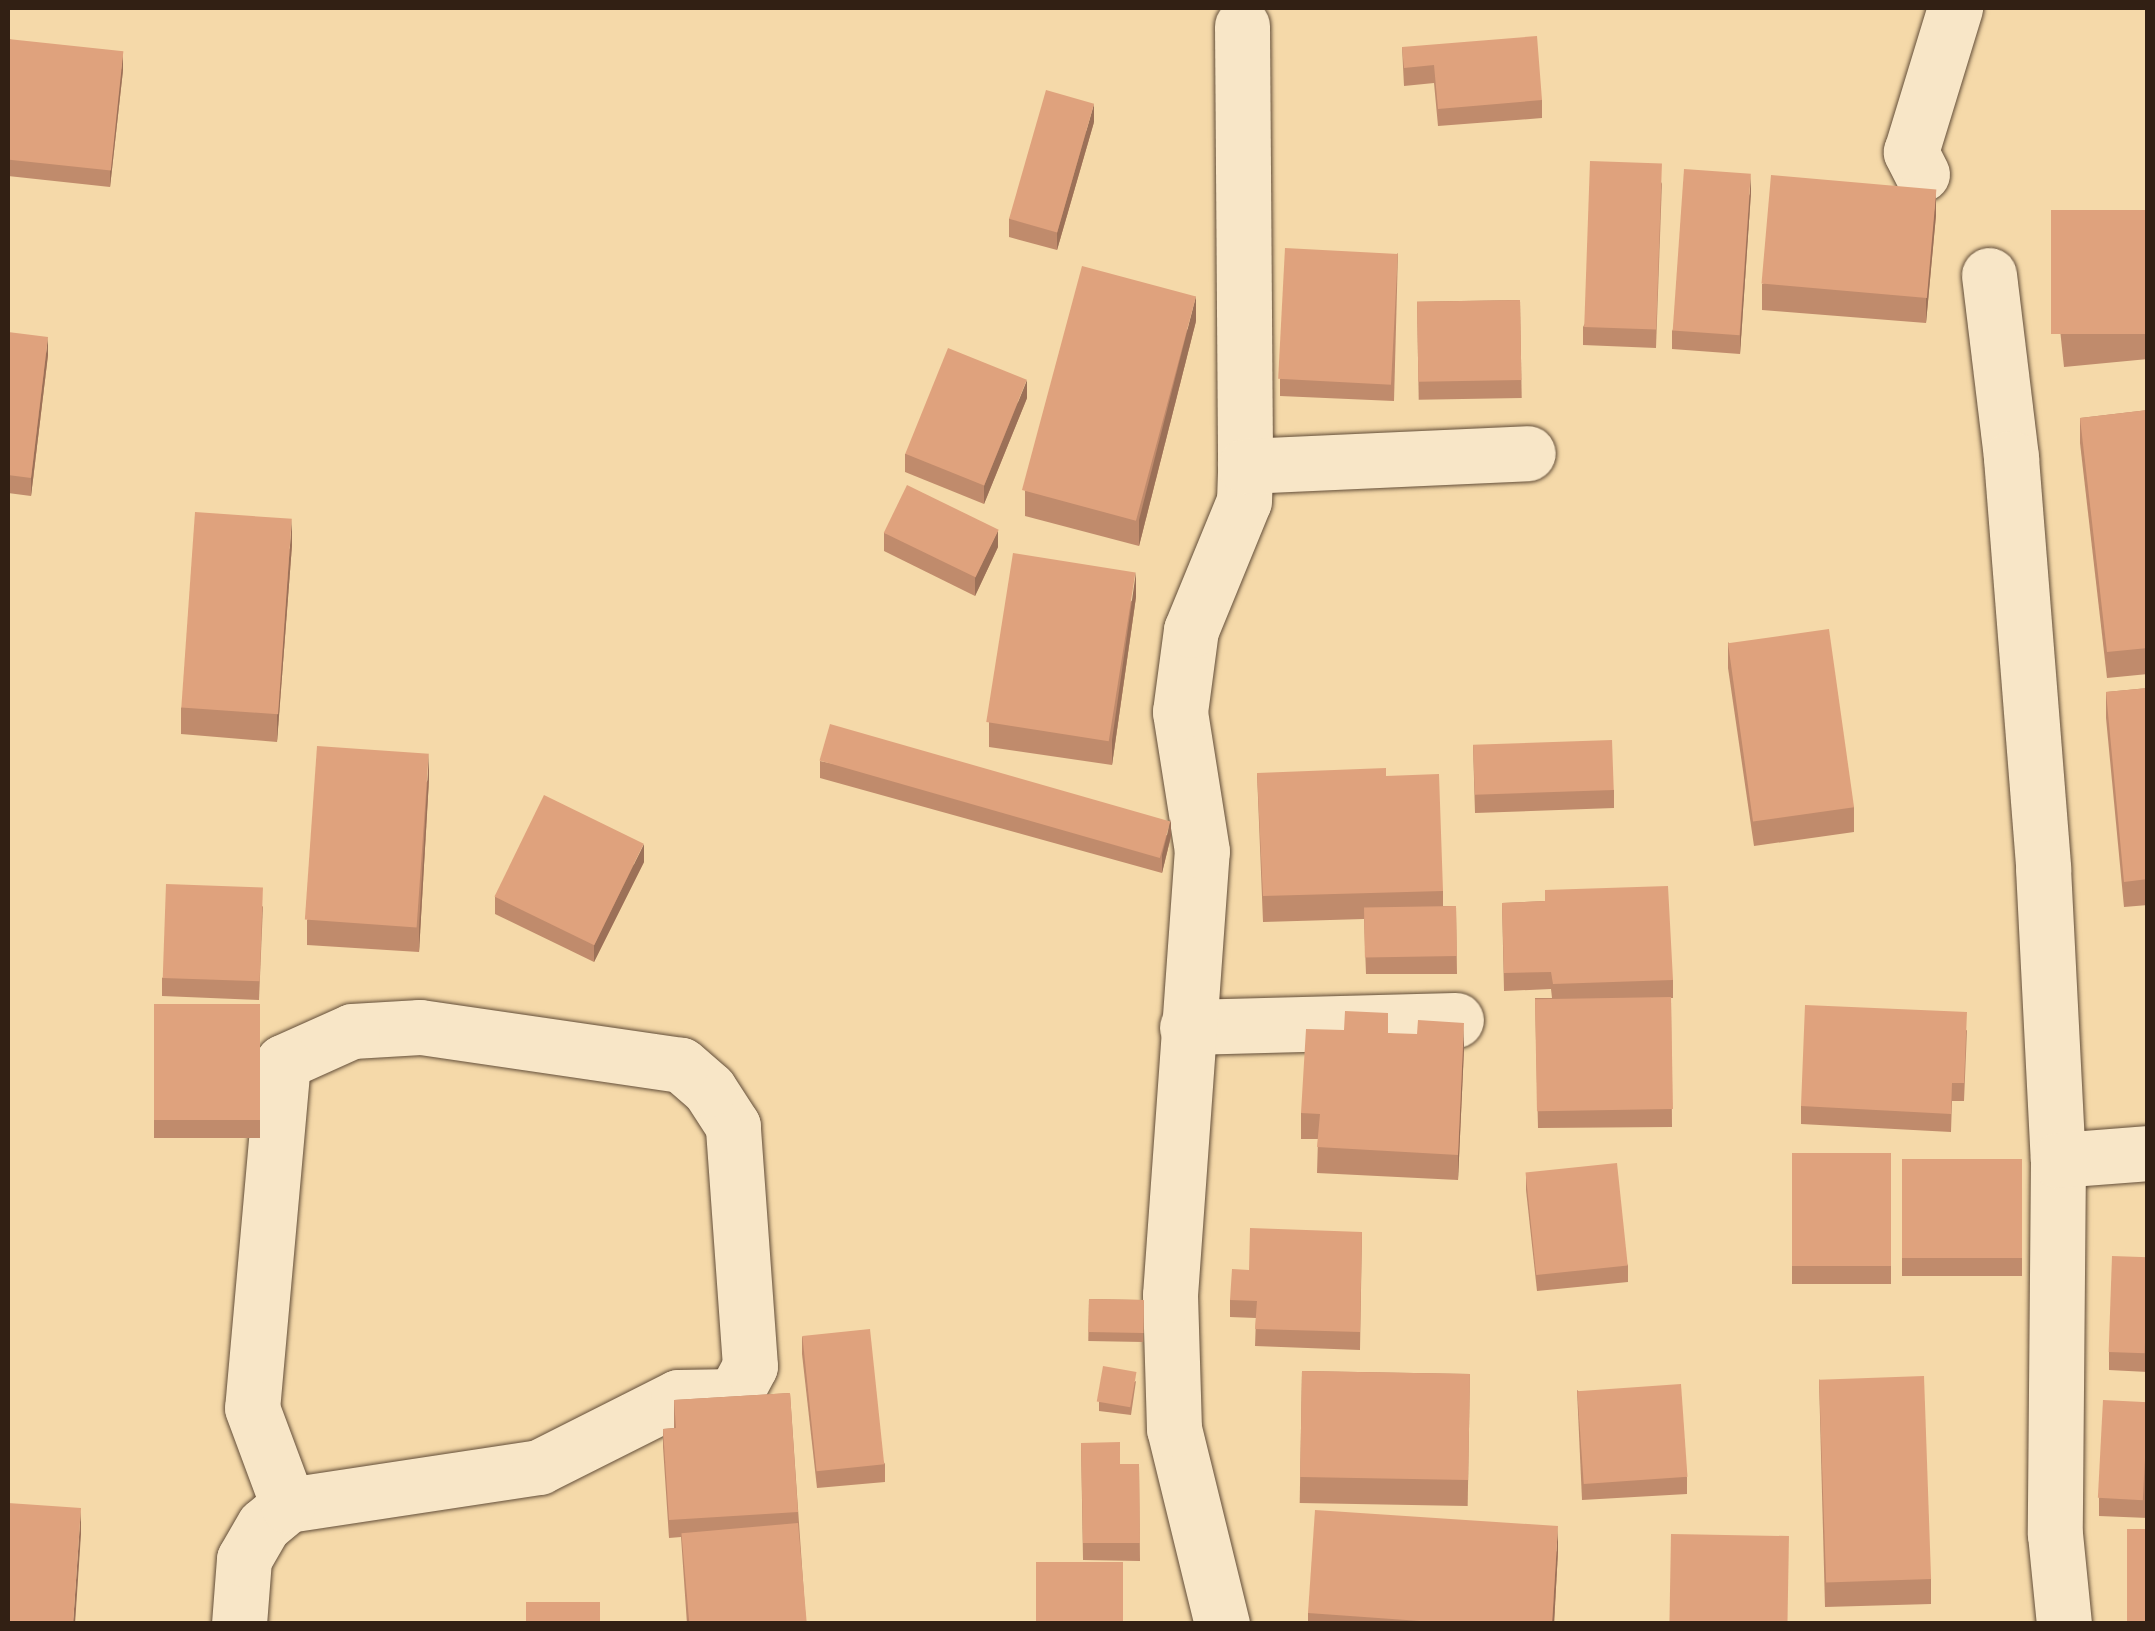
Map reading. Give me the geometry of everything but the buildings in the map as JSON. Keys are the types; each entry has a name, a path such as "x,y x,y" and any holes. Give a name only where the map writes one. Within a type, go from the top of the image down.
{"street":[{"path":"1922,174 1911,152 1955,8"},
{"path":"1222,1624 1174,1428 1170,1296 1186,1028 1202,851 1180,712 1191,630 1244,501 1242,26"},
{"path":"1989,275 2037,790 2058,1160 2055,1534 2064,1624"},
{"path":"1245,466 1528,453"},
{"path":"1186,1028 1456,1020"},
{"path":"238,1624 244,1560 264,1525 288,1505 539,1467 678,1398 734,1396 750,1366 733,1126 710,1089 681,1065 420,1027 352,1030 283,1062 252,1408 288,1505"},
{"path":"2058,1160 2148,1153"}]}
